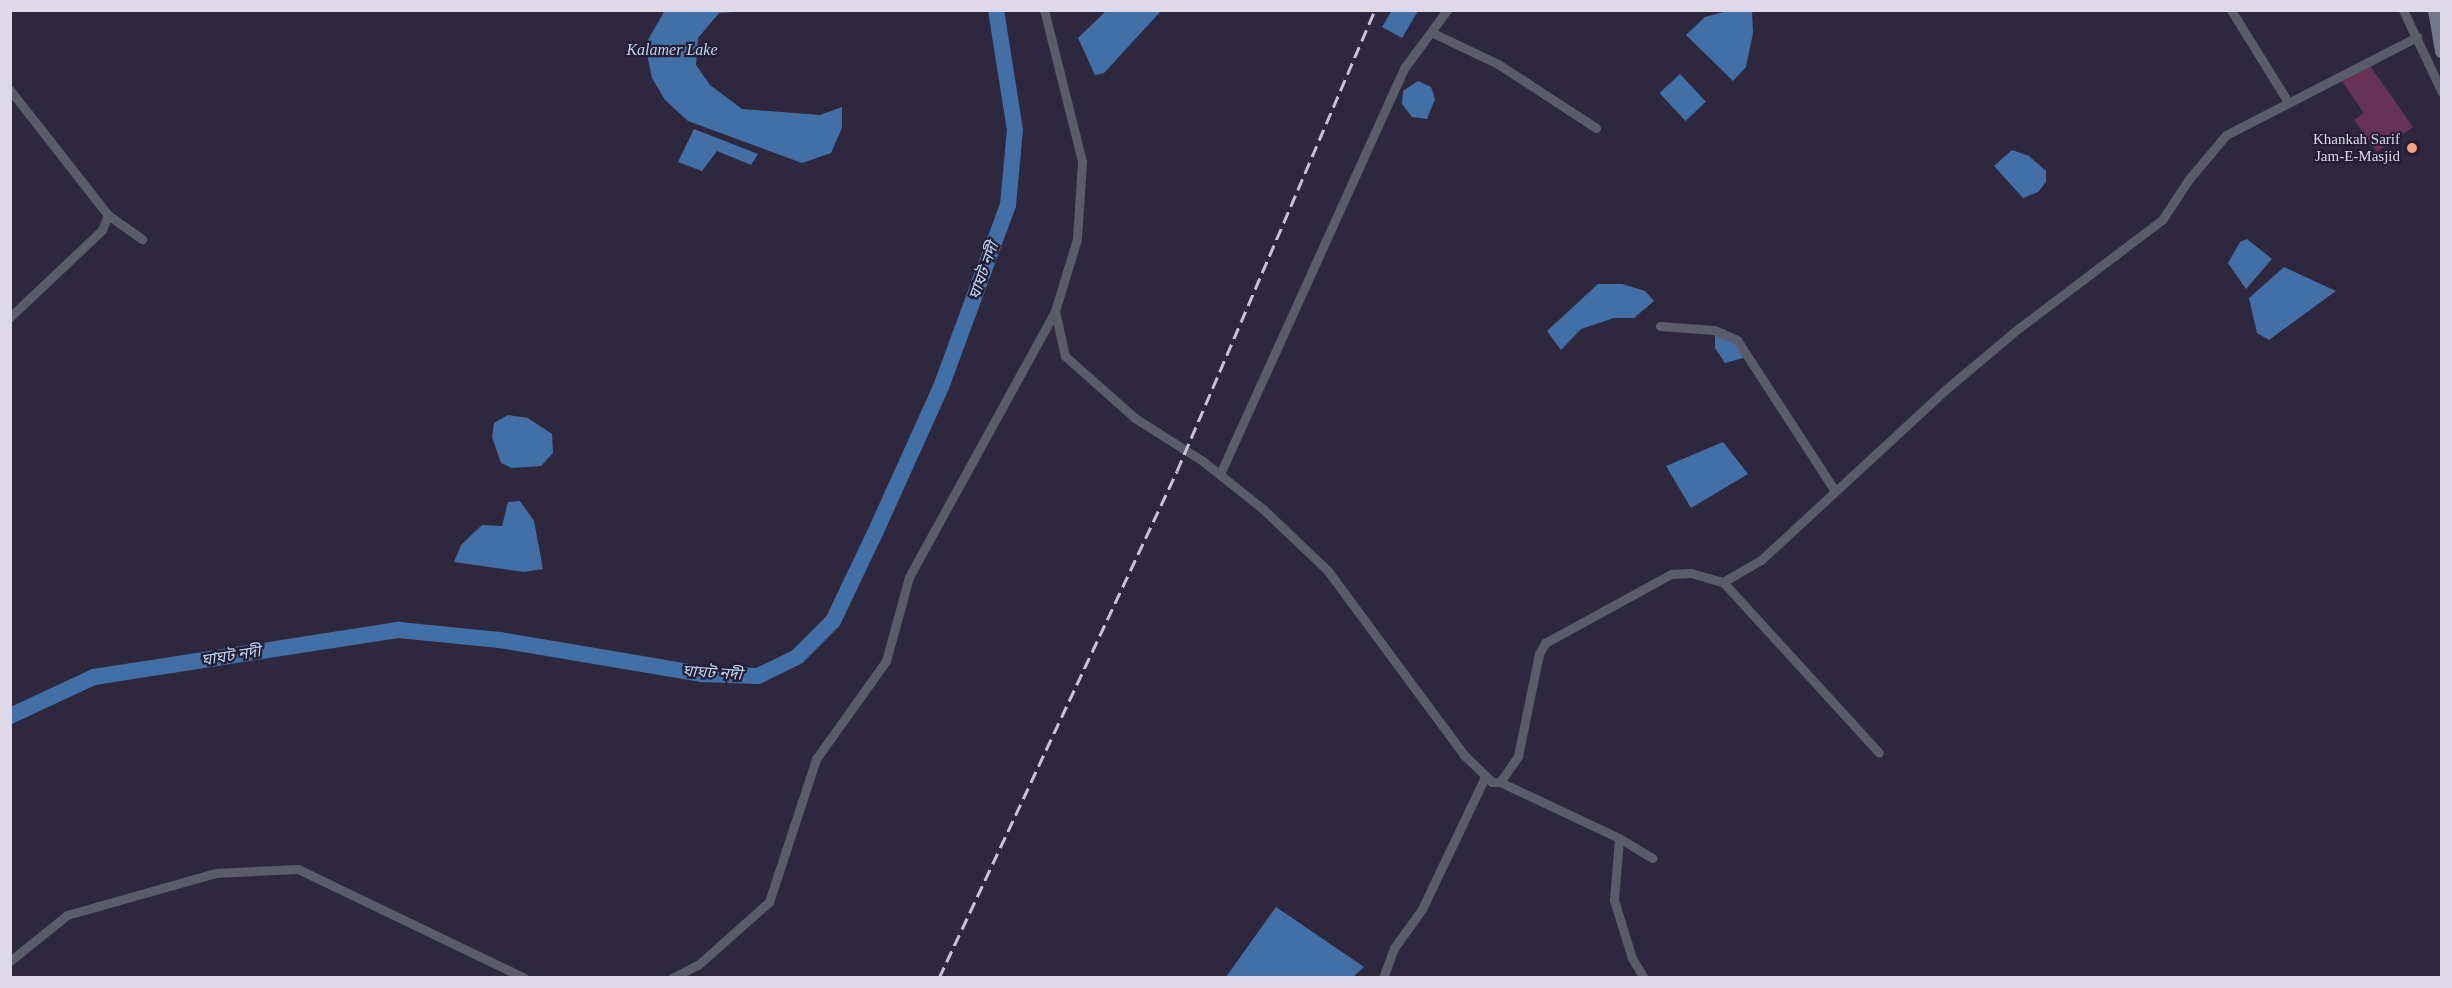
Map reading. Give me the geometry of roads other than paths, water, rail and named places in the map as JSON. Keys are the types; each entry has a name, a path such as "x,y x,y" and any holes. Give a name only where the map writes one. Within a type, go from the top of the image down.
{"main road":[{"path":"2435,10 2442,51"}],"street":[{"path":"672,978 698,965 769,902 816,759 886,661 909,577 1055,311 1077,239 1082,161 1044,10"},
{"path":"1220,474 1405,67 1433,33 1447,10"},
{"path":"2231,10 2288,102"},
{"path":"2403,10 2442,92"},
{"path":"1433,33 1497,64 1596,128"},
{"path":"1723,582 1761,560 1876,450 2010,335 2162,220 2189,179 2226,135 2417,37"},
{"path":"10,90 108,215 142,239"},
{"path":"10,317 102,230 108,215"},
{"path":"1055,311 1065,356 1149,429 1220,474 1263,509 1343,588 1464,755 1485,777 1619,838 1652,858"},
{"path":"1660,326 1714,330 1737,340 1835,491"},
{"path":"1500,782 1518,756 1539,654 1545,643 1671,574 1691,573 1723,582 1879,753"},
{"path":"1383,978 1394,948 1422,909 1485,777"},
{"path":"1619,838 1614,900 1632,958 1644,978"},
{"path":"10,961 66,915 215,873 298,869 524,978"}],"water":[{"name":"Kalamer Lake","path":"665,10 748,11 719,13 698,38 696,65 710,85 742,109 820,115 842,107 842,128 831,153 802,163 688,121 665,100 652,78 645,45"},
{"path":"1392,10 1418,11 1402,38 1382,27"},
{"path":"1106,11 1161,11 1104,73 1095,75 1078,38"},
{"path":"1727,11 1752,11 1753,33 1746,67 1733,81 1686,35 1705,17"},
{"path":"1680,74 1706,102 1685,121 1660,93"},
{"path":"1418,81 1431,87 1435,99 1427,119 1412,117 1402,104 1403,91"},
{"path":"694,129 758,154 751,165 717,151 702,171 678,162"},
{"path":"2012,150 2029,156 2046,171 2046,182 2038,192 2023,198 1994,166"},
{"path":"2247,239 2272,259 2246,289 2228,263 2240,242"},
{"path":"2284,267 2336,291 2269,340 2257,333 2249,298"},
{"path":"1598,284 1622,284 1645,291 1654,301 1634,318 1614,318 1581,329 1561,350 1547,331"},
{"path":"1724,329 1742,345 1743,358 1725,363 1715,348 1715,335"},
{"path":"508,415 528,418 552,434 553,453 541,466 512,468 501,463 492,437 494,423"},
{"path":"1723,442 1748,474 1691,508 1666,466"},
{"path":"520,501 534,521 543,569 524,572 454,562 461,545 482,525 502,526 508,502"},
{"path":"1276,907 1364,967 1353,977 1226,977"}],"waterway":[{"name":"ঘাঘট নদী","path":"10,716 94,677 399,630 500,640 702,674 758,676 797,657 833,621 875,533 941,387 1008,205 1015,130 996,10"}],"railway":[{"path":"939,978 1177,471 1375,10"}],"place":[{"name":"Khankah Sarif Jam-E-Masjid","path":"2412,148"}]}
